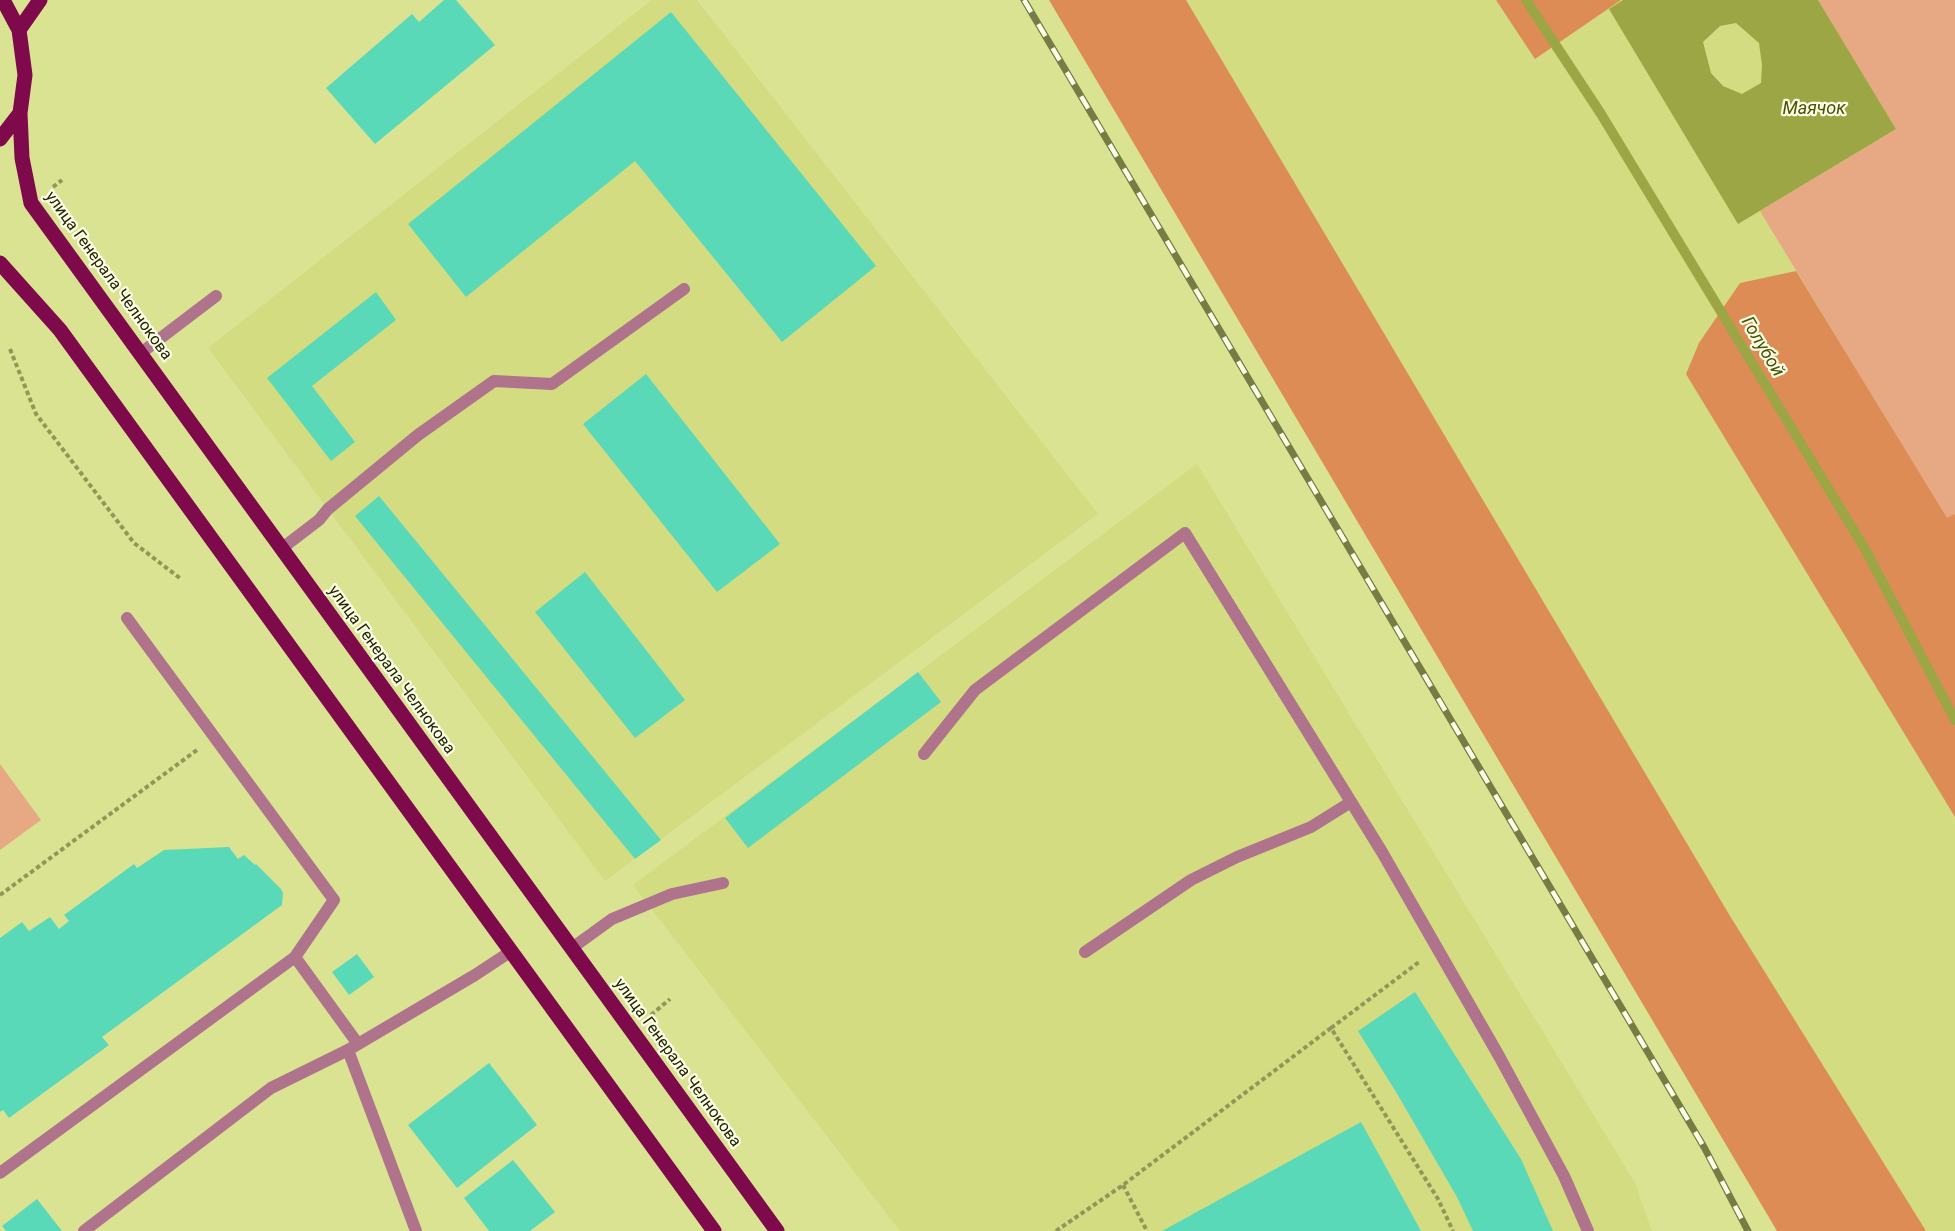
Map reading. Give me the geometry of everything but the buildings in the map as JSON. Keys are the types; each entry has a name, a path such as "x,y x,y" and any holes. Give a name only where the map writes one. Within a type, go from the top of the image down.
{"main road":[{"path":"3,0 19,30 40,0"},
{"name":"улица Генерала Челнокова","path":"19,30 25,75 20,112 22,158 31,203 777,1231"},
{"path":"0,139 20,112"},
{"path":"0,263 60,330 714,1231"}],"lane":[{"path":"281,549 319,520 328,509 418,435 494,381 552,384 684,289"},
{"path":"141,353 216,296"},
{"path":"924,754 975,690 1185,532 1351,802 1438,950 1564,1176 1588,1231"},
{"path":"0,1173 295,957 334,900 127,618"},
{"path":"1085,952 1191,879 1236,857 1311,827 1351,802"},
{"path":"572,948 612,919 672,894 723,883"},
{"path":"84,1231 271,1088 353,1047 510,952"},
{"path":"295,957 353,1047 416,1231"}],"path":[{"path":"10,350 36,414 134,543 180,579"},
{"path":"0,895 215,738"},
{"path":"1056,1231 1123,1185 1403,973 1438,950"},
{"path":"1330,1028 1438,1199 1453,1231"},
{"path":"1123,1185 1147,1231"}],"shaded area":[{"path":"652,0 697,0 1098,514 605,881 208,348"},
{"path":"1049,0 1186,0 1730,916 1926,1231 1777,1231"},
{"path":"1092,0 1955,0 1955,1231 1848,1231"},
{"path":"1496,0 1621,0 1535,59"},
{"path":"1818,0 1955,0 1955,514 1947,519 1760,211 1896,129"},
{"path":"1796,271 1947,518 1955,514 1955,817 1686,374 1699,343 1740,283"},
{"path":"1197,464 1635,1183 1652,1231 900,1231 633,885"},
{"path":"0,764 41,820 0,850"}],"water":[{"name":"Маячок","path":"1623,0 1818,0 1896,129 1738,224 1609,9","holes":["1736,23 1759,43 1762,65 1761,83 1742,94 1723,86 1711,73 1703,42 1720,26"]}],"waterway":[{"name":"Голубой","path":"1526,0 1601,114 1865,549 1955,720"}],"railway":[{"path":"1024,0 1704,1147 1748,1231"}]}
